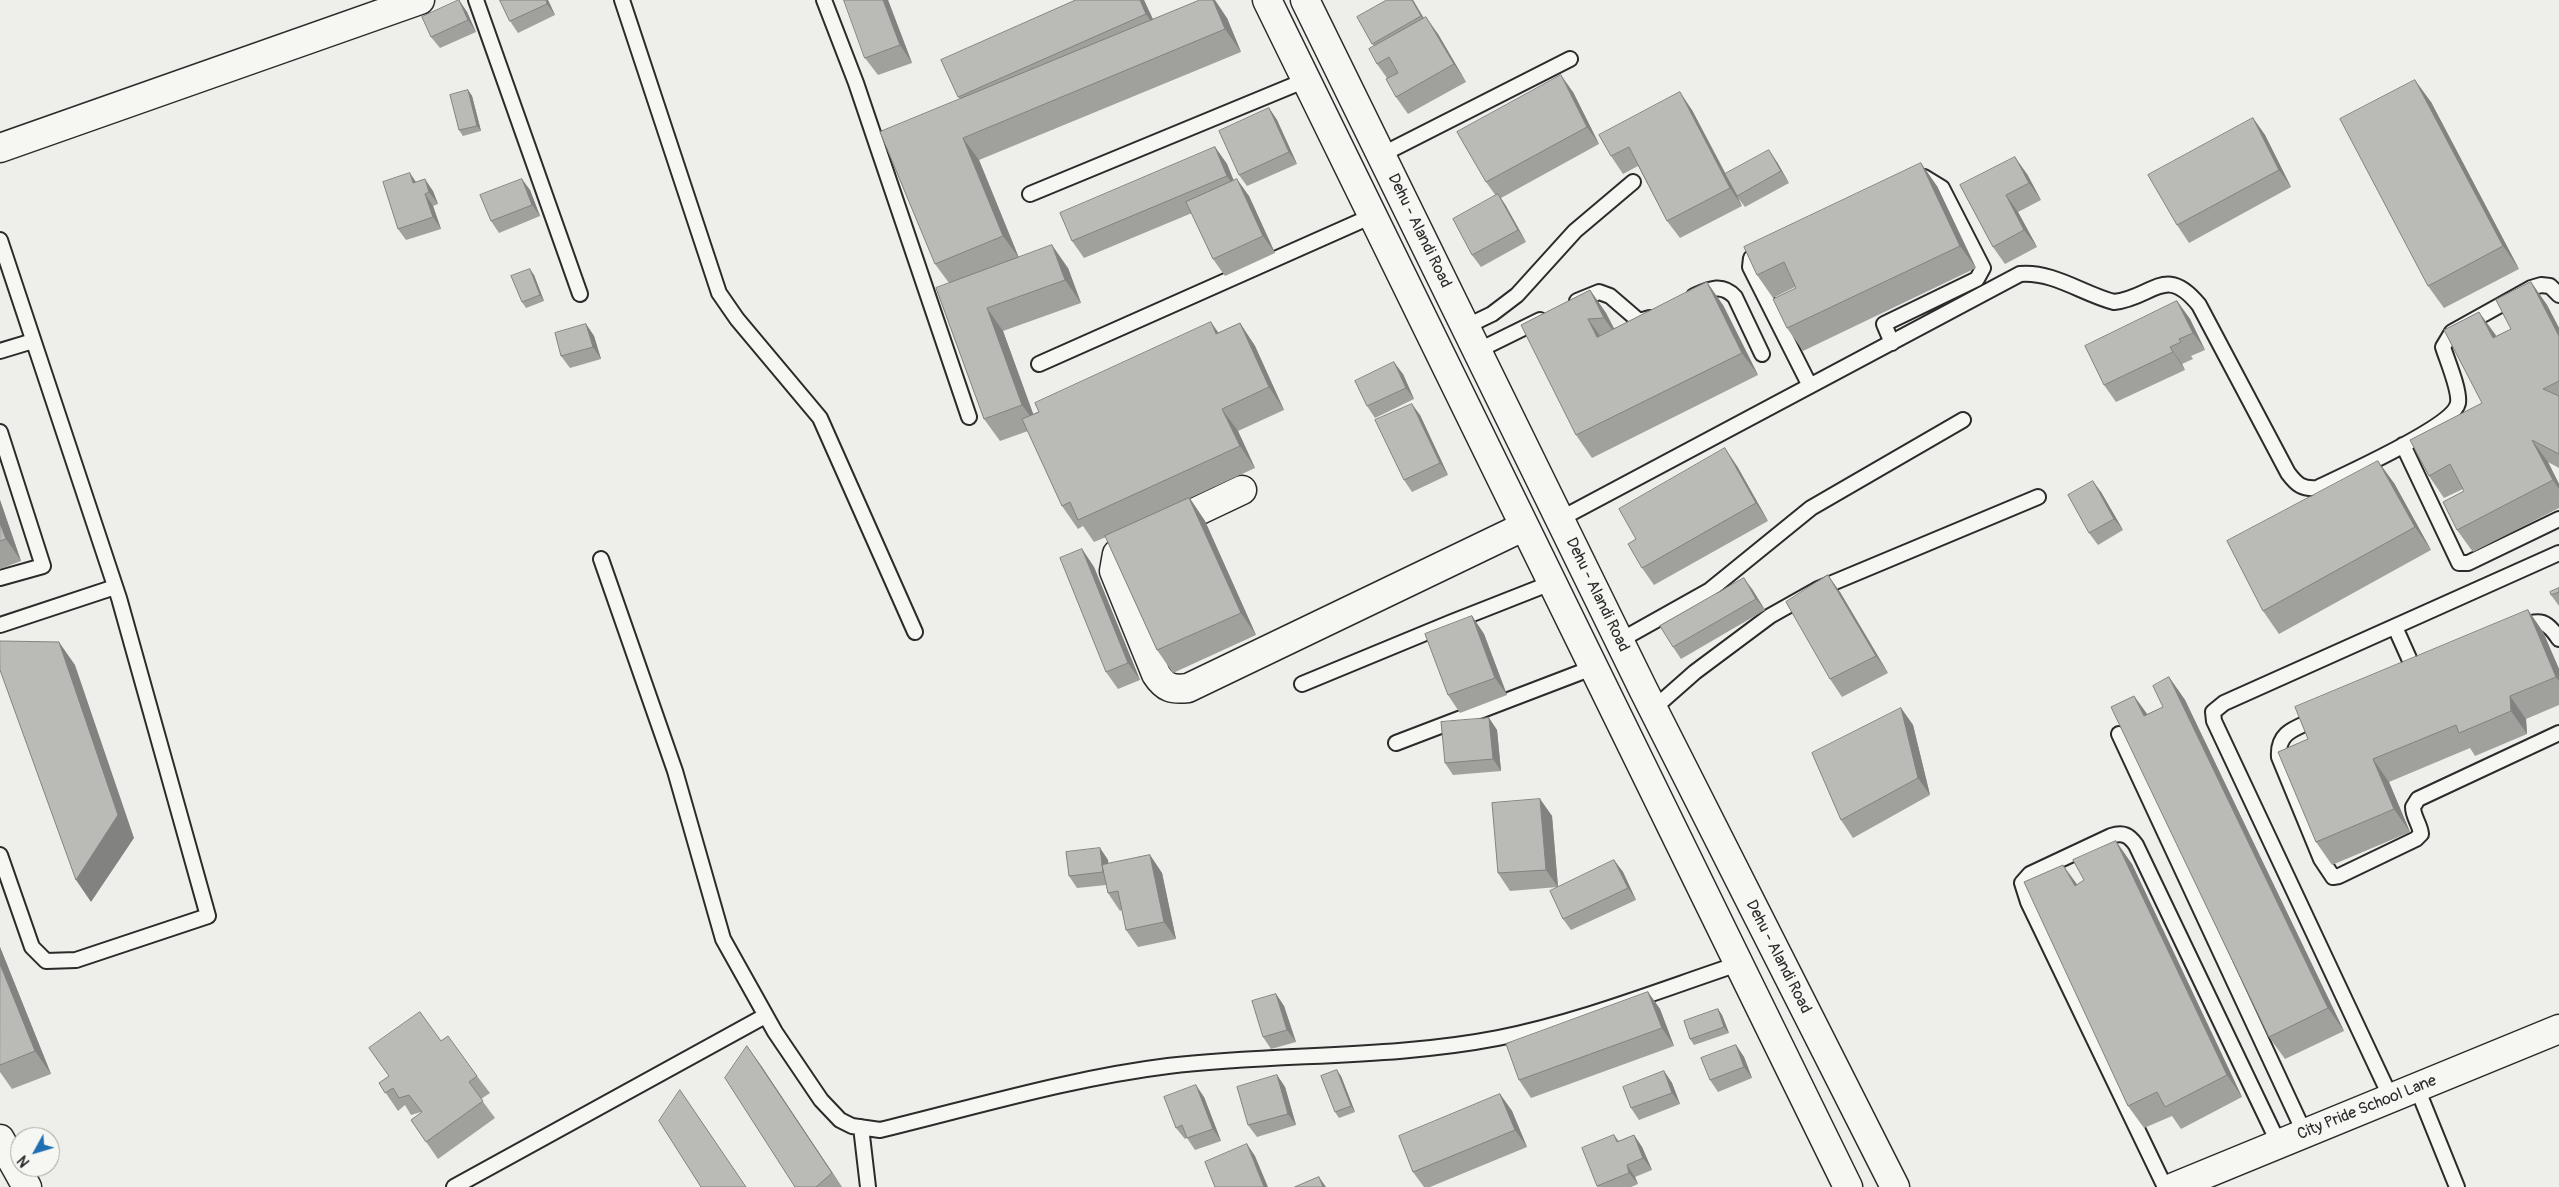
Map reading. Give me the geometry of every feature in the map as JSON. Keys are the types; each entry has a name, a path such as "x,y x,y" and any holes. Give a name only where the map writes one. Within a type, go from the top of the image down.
{"main road":[{"path":"0,148 420,0"},
{"path":"1266,0 1848,1187"},
{"name":"Dehu - Alandi Road","path":"1305,0 1652,709 1895,1187"},
{"path":"1242,490 1126,545 1117,554 1114,571 1156,674 1163,685 1175,690 1188,688 1523,526"},
{"name":"City Pride School Lane","path":"2174,1187 2559,1029"},
{"path":"0,1139 27,1187"}],"lane":[{"path":"476,0 580,294"},
{"path":"622,0 719,293 737,319 820,418 915,632"},
{"path":"824,0 856,83 969,418"},
{"path":"1382,155 1570,59"},
{"path":"1030,194 1306,80"},
{"path":"1892,343 1884,324 1977,279 1983,268 1942,188 1924,177 1907,180"},
{"path":"1471,339 1492,314 1517,295 1575,231 1632,182"},
{"path":"1039,364 1372,216"},
{"path":"0,240 115,587 208,916 76,960 46,961 32,948 0,855"},
{"path":"1778,242 1751,258 1750,267 1810,386"},
{"path":"1560,519 2020,274 2034,273 2046,276 2114,302 2125,301 2155,287 2168,284 2179,285 2189,292 2199,305 2296,484 2306,489 2317,488 2403,445 2445,420 2453,413 2458,403 2443,346 2452,332 2531,288 2550,286 2559,295"},
{"path":"1681,303 1718,287 1729,290 1735,297 1762,354"},
{"path":"1471,339 1560,309 1599,292 1610,296 1639,321 1664,311"},
{"path":"0,351 34,341"},
{"path":"1619,641 1710,590 1811,508 1963,420"},
{"path":"0,432 43,566 0,578"},
{"path":"2403,445 2459,563 2468,563 2559,519"},
{"path":"1652,709 1695,672 1770,616 1818,589 2038,497"},
{"path":"2391,1098 2214,721 2213,712 2224,703 2559,553"},
{"path":"601,559 675,771 723,939 765,1016 821,1100 840,1120 861,1127 880,1130 1096,1077 1169,1066 1403,1050 1497,1038 1554,1025 1738,964"},
{"path":"1302,684 1551,583"},
{"path":"0,625 115,587"},
{"path":"2507,633 2534,621 2545,623 2559,639"},
{"path":"2394,627 2416,674"},
{"path":"1396,743 1592,668"},
{"path":"2328,714 2283,736 2278,745 2279,756 2321,859 2333,876 2339,876 2416,839 2421,834 2421,827 2413,814 2413,807 2418,800 2559,733"},
{"path":"2119,734 2305,1134"},
{"path":"2165,1187 2028,902 2022,883 2030,874 2111,836 2120,833 2130,836 2136,845 2279,1144"},
{"path":"454,1187 765,1016"},
{"path":"2417,1088 2457,1187"},
{"path":"861,1127 868,1187"}],"building":[{"path":"459,0 468,20 431,37 422,17"},
{"path":"500,0 546,0 547,4 510,21"},
{"path":"844,0 883,0 900,45 865,58"},
{"path":"1076,0 1140,0 1146,14 958,97 941,60"},
{"path":"1200,0 1213,0 1225,29 963,138 1003,236 935,264 880,132"},
{"path":"1387,0 1412,0 1421,16 1372,44 1357,17"},
{"path":"1426,17 1454,64 1396,97 1386,79 1398,73 1389,57 1377,64 1369,49"},
{"path":"1561,75 1587,127 1486,182 1457,132"},
{"path":"2415,80 2503,246 2428,286 2340,119"},
{"path":"468,90 477,126 459,130 450,95"},
{"path":"1680,92 1730,188 1667,221 1629,147 1611,156 1599,135"},
{"path":"1269,108 1289,152 1239,175 1219,131"},
{"path":"2253,118 2279,170 2177,225 2148,175"},
{"path":"1215,147 1227,176 1072,241 1060,213"},
{"path":"1769,150 1781,171 1737,196 1725,174"},
{"path":"2015,157 2029,183 2006,195 2024,230 1993,247 1960,185"},
{"path":"1921,163 1960,246 1787,328 1773,299 1796,288 1784,262 1757,275 1744,247"},
{"path":"410,173 413,183 425,179 429,192 425,194 433,217 398,229 383,182"},
{"path":"522,179 532,205 491,221 480,195"},
{"path":"1237,179 1263,236 1213,259 1186,202"},
{"path":"1498,194 1518,230 1472,255 1453,219"},
{"path":"1052,245 1065,280 987,308 1022,405 984,419 936,288"},
{"path":"530,269 540,295 522,302 511,276"},
{"path":"1707,282 1742,353 1576,435 1521,325 1590,290 1604,318 1588,319 1597,337"},
{"path":"2531,282 2559,336 2559,381 2543,389 2559,396 2559,454 2532,440 2553,480 2457,530 2443,502 2464,491 2450,464 2429,476 2410,440 2482,403 2444,330 2479,312 2493,338 2511,329 2496,300"},
{"path":"2177,301 2193,333 2179,339 2181,342 2170,347 2173,352 2104,385 2085,346"},
{"path":"1211,322 1216,334 1240,323 1269,387 1222,409 1240,446 1078,520 1070,502 1062,506 1022,419 1039,412 1035,403"},
{"path":"586,324 593,347 561,356 555,333"},
{"path":"1394,362 1406,388 1367,406 1355,381"},
{"path":"1412,404 1440,463 1404,480 1375,420"},
{"path":"1725,448 1756,503 1642,568 1628,544 1636,539 1619,509"},
{"path":"2378,461 2415,527 2263,611 2227,541"},
{"path":"2093,481 2114,519 2089,533 2068,495"},
{"path":"1189,498 1241,613 1157,650 1105,536"},
{"path":"0,523 6,539 0,541"},
{"path":"1082,549 1128,663 1106,672 1060,558"},
{"path":"1828,575 1876,656 1830,679 1786,602"},
{"path":"1744,578 1756,599 1673,647 1660,626"},
{"path":"2559,588 2559,592 2551,595 2550,592"},
{"path":"2528,610 2556,677 2510,696 2511,711 2459,733 2456,725 2373,759 2394,809 2316,842 2278,752 2308,739 2295,707"},
{"path":"1472,616 1495,678 1448,695 1425,634"},
{"path":"0,641 59,642 118,815 76,880 0,670"},
{"path":"2169,677 2328,1008 2269,1037 2111,707 2134,696 2144,716 2163,707 2153,686"},
{"path":"1901,708 1918,778 1841,820 1812,753"},
{"path":"1489,718 1493,759 1445,763 1441,722"},
{"path":"1540,799 1546,870 1498,873 1492,803"},
{"path":"2116,841 2227,1075 2165,1107 2157,1092 2128,1106 2024,882 2063,865 2075,886 2084,880 2073,860"},
{"path":"1100,848 1103,872 1069,876 1066,852"},
{"path":"1150,855 1164,922 1126,930 1118,891 1108,893 1102,865"},
{"path":"1614,860 1628,888 1563,919 1550,891"},
{"path":"0,964 35,1051 0,1065"},
{"path":"1648,992 1662,1028 1519,1080 1506,1044"},
{"path":"1276,994 1287,1030 1263,1037 1252,1001"},
{"path":"1718,1009 1724,1027 1690,1039 1684,1021"},
{"path":"420,1012 441,1041 448,1036 477,1076 469,1082 483,1101 426,1142 411,1120 422,1112 409,1095 399,1098 393,1088 385,1093 379,1083 389,1076 369,1048"},
{"path":"1736,1045 1744,1067 1710,1080 1701,1058"},
{"path":"747,1046 832,1173 816,1187 795,1187 725,1078"},
{"path":"1337,1070 1351,1106 1335,1112 1321,1076"},
{"path":"1664,1071 1672,1093 1631,1108 1623,1087"},
{"path":"1277,1075 1288,1114 1248,1125 1237,1087"},
{"path":"1196,1085 1213,1129 1187,1138 1182,1125 1176,1128 1164,1097"},
{"path":"680,1090 746,1187 701,1187 659,1121"},
{"path":"1500,1094 1515,1130 1413,1172 1399,1136"},
{"path":"1614,1135 1617,1142 1634,1135 1643,1158 1627,1165 1629,1173 1597,1186 1582,1148"},
{"path":"1247,1144 1264,1187 1215,1187 1205,1162"},
{"path":"1319,1177 1323,1187 1295,1187"}]}
